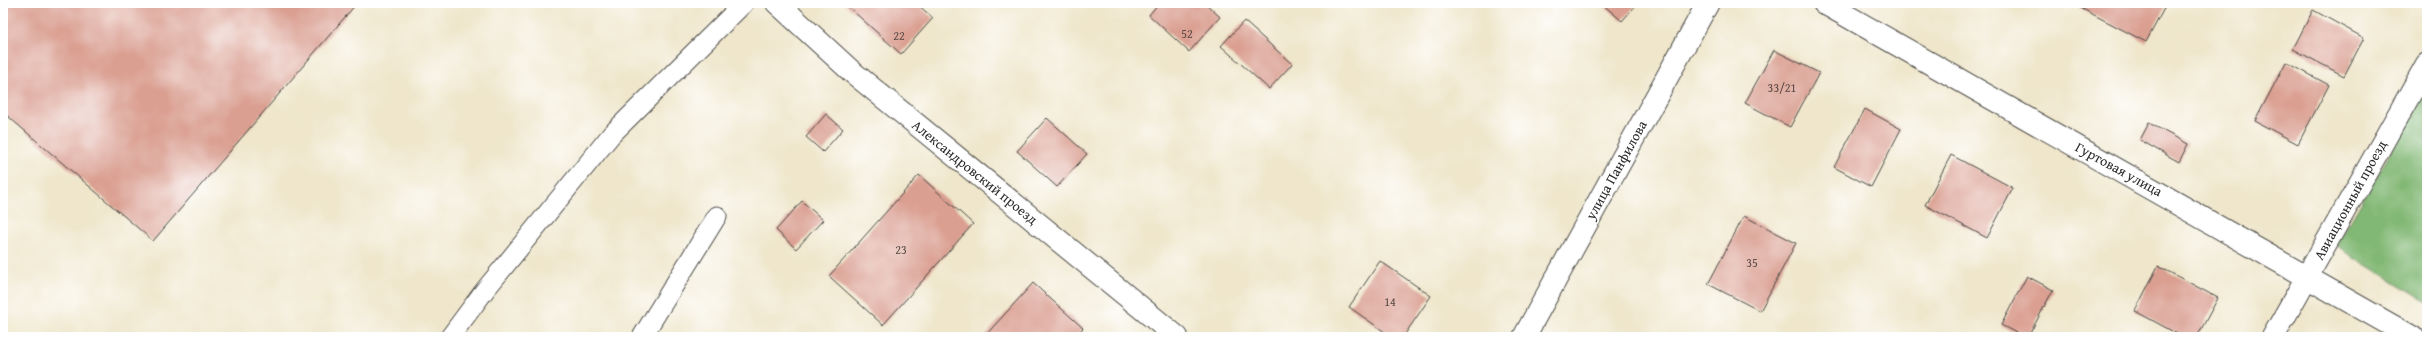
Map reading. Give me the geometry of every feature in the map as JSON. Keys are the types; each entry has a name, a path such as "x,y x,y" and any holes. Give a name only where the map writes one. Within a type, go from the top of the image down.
{"street":[{"name":"Александровский проезд","path":"777,3 858,76 1177,337"},
{"name":"улица Панфилова","path":"1524,337 1708,3"},
{"name":"Гуртовая улица","path":"1824,3 2308,276 2412,337"},
{"name":"Авиационный проезд","path":"2273,337 2427,64"}],"lane":[{"path":"450,337 485,290 611,135 744,3"},
{"path":"642,337 717,216"}],"green space":[{"path":"2427,90 2427,302 2336,246"}],"building":[{"path":"3,3 357,3 153,241 3,112"},
{"path":"844,3 916,3 933,18 901,54"},
{"path":"1159,3 1205,3 1220,17 1189,52 1149,15"},
{"path":"1601,3 1638,3 1622,21"},
{"path":"2071,3 2167,3 2146,42"},
{"path":"2313,10 2364,38 2344,76 2293,49"},
{"path":"1244,21 1292,64 1269,89 1221,46"},
{"path":"1774,50 1819,73 1790,127 1745,103"},
{"path":"2286,62 2329,85 2298,144 2255,121"},
{"path":"1865,109 1901,129 1871,187 1834,167"},
{"path":"826,114 843,129 823,152 806,137"},
{"path":"1047,118 1087,154 1057,187 1017,151"},
{"path":"2149,123 2188,144 2179,162 2140,140"},
{"path":"1951,155 2013,188 1987,238 1925,205"},
{"path":"919,175 973,224 883,325 829,276"},
{"path":"802,201 823,220 796,249 776,230"},
{"path":"1744,216 1796,243 1760,311 1708,284"},
{"path":"1380,261 1431,296 1403,337 1392,337 1349,307"},
{"path":"2158,266 2218,298 2197,337 2183,337 2135,311"},
{"path":"2027,276 2053,290 2028,337 2024,337 2001,325"},
{"path":"1033,283 1083,328 1074,337 984,337"}]}
